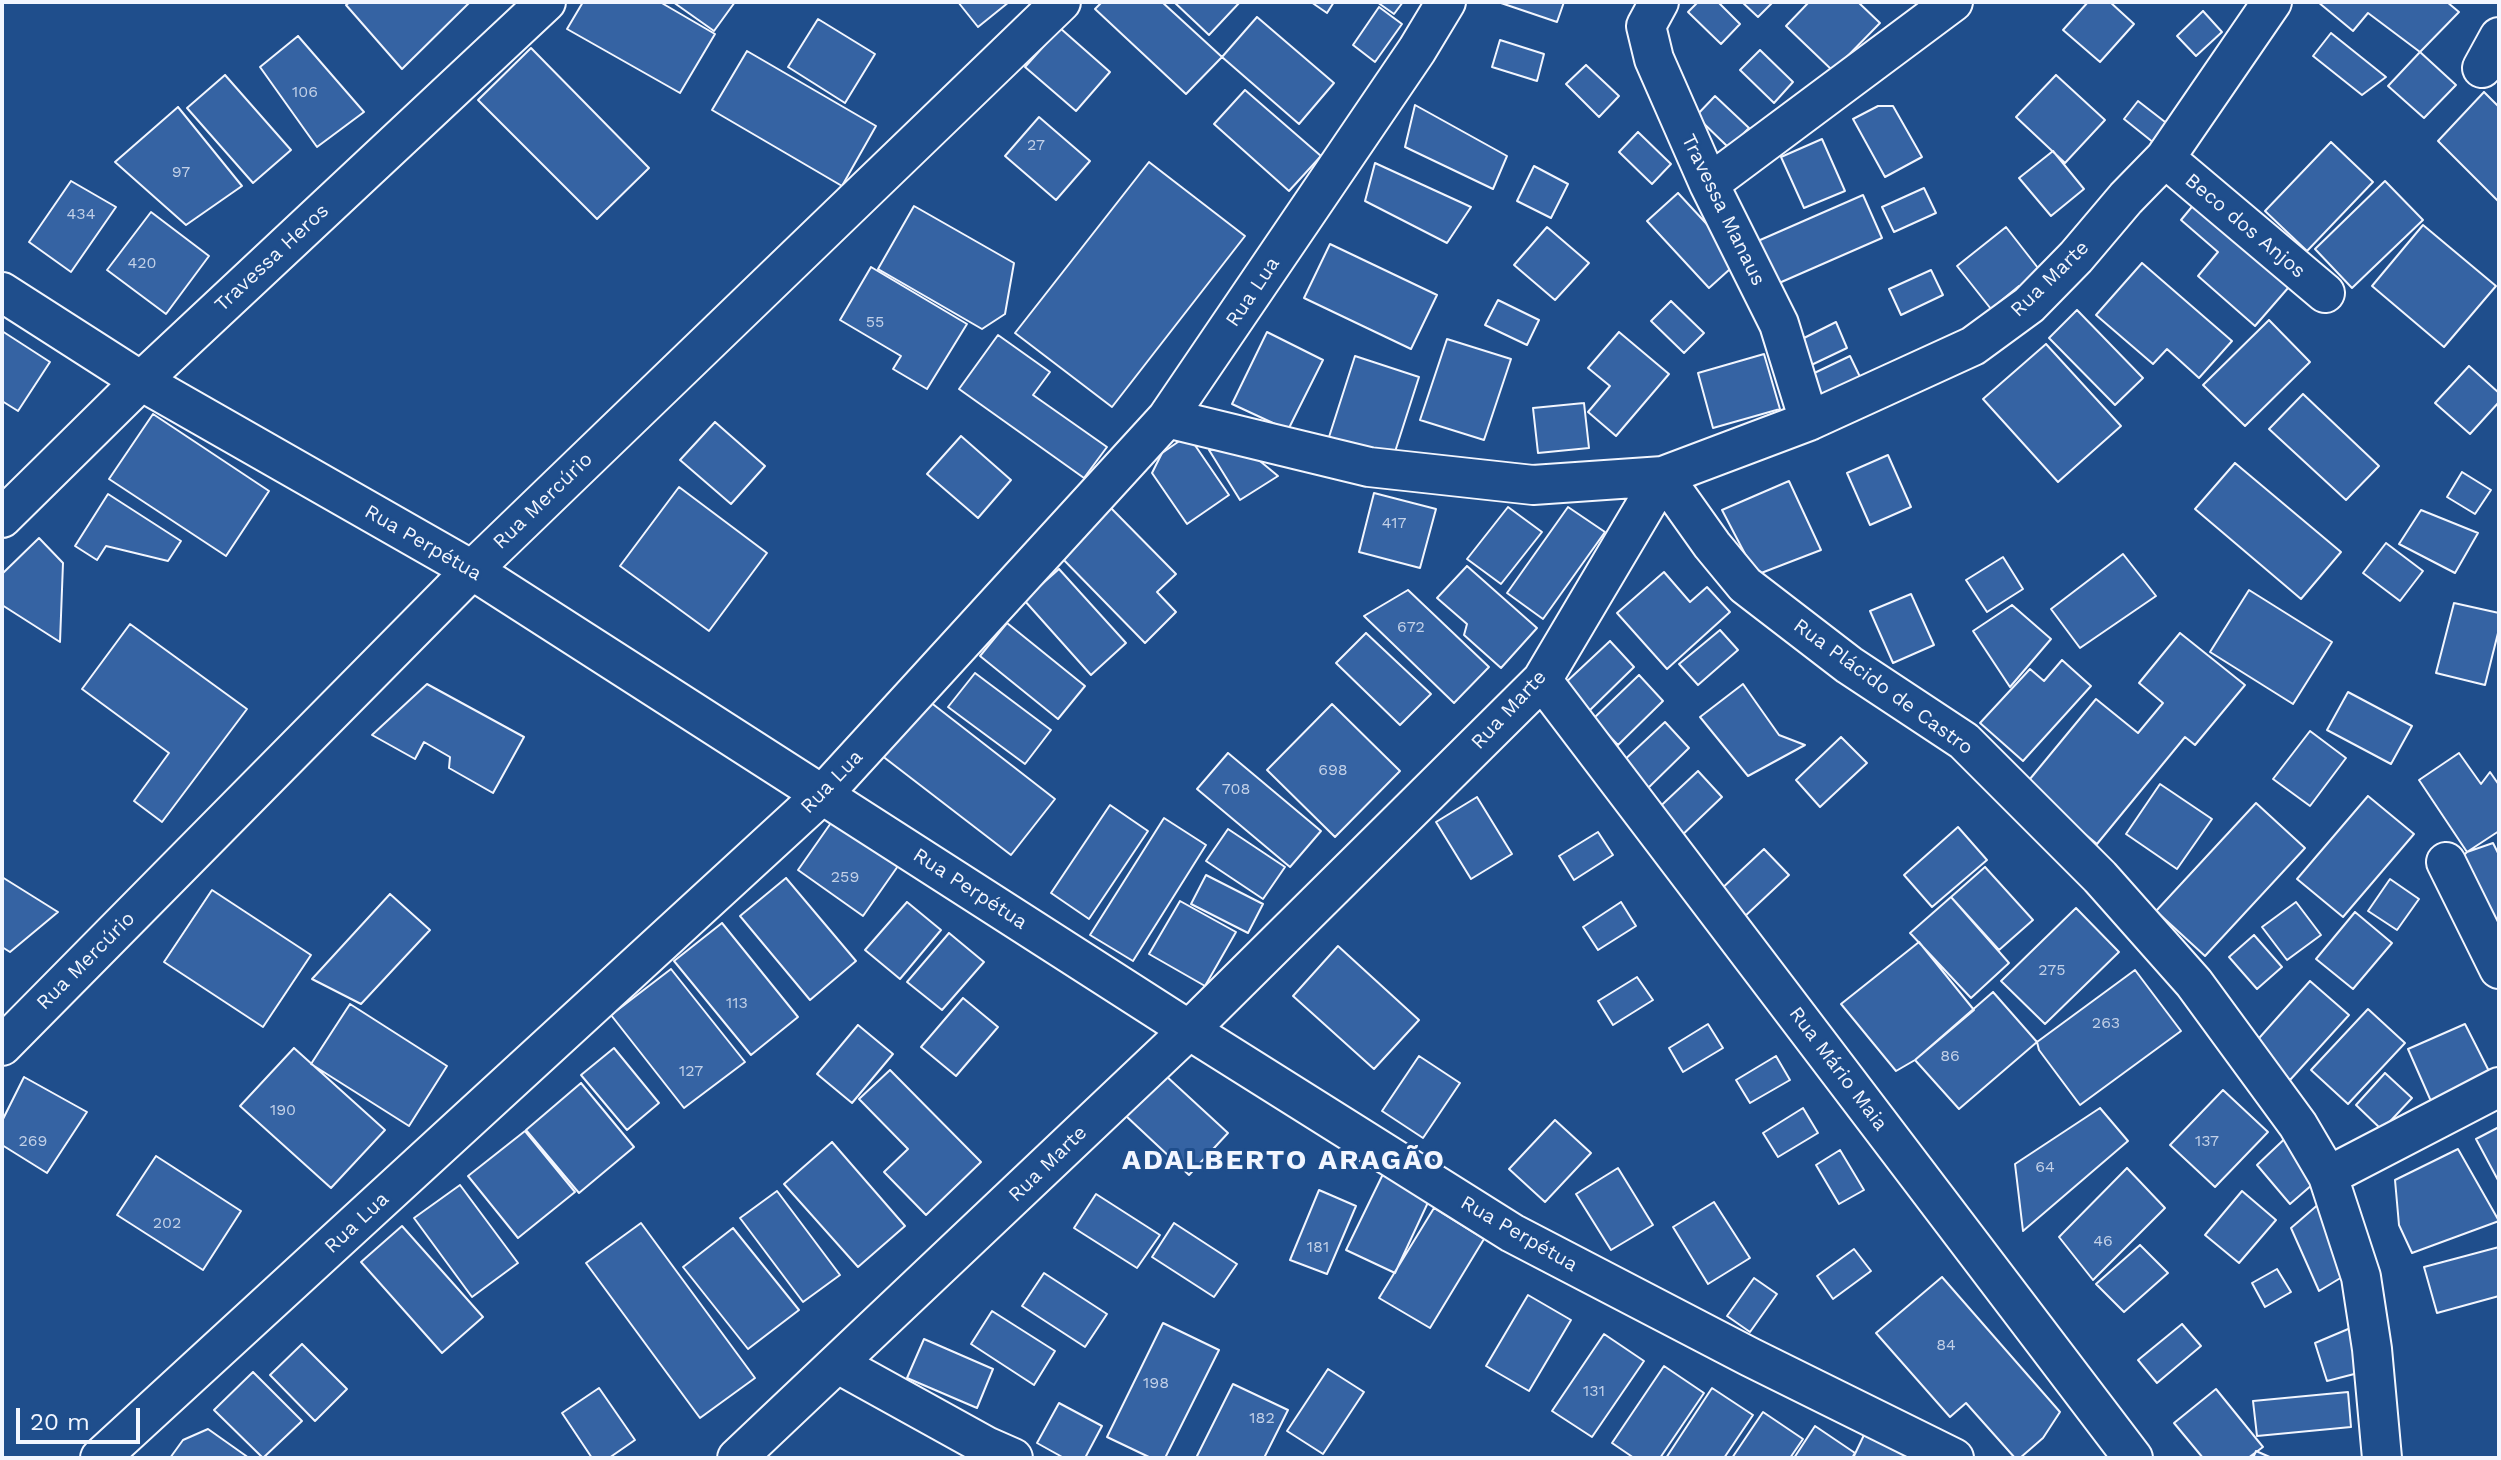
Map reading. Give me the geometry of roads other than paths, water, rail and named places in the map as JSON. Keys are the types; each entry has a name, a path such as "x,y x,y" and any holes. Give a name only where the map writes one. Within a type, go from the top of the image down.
{"street":[{"name":"Travessa Heros","path":"2,518 141,381 546,2"},
{"name":"Rua Mercúrio","path":"2,1046 472,570 1061,2"},
{"name":"Rua Lua","path":"100,1458 823,794 1167,418 1417,50 1446,2"},
{"name":"Travessa Manaus","path":"1659,2 1646,26 1654,59 1709,184 1779,324 1809,421"},
{"path":"1709,184 1953,2"},
{"name":"Rua Marte","path":"737,1458 1189,1030 1542,680 1663,476 1809,421 1973,346 2029,305 2165,158 2272,2"},
{"name":"Beco dos Anjos","path":"2165,158 2325,293"},
{"name":"Rua Perpétua","path":"2,292 141,381 472,570 1189,1030 1512,1233 1750,1357 1954,1458"},
{"path":"1167,418 1384,469 1533,485 1663,476"},
{"name":"Rua Plácido de Castro","path":"1663,476 1745,585 1849,665 1964,741 2100,877 2194,983 2298,1125 2328,1176 2361,1277 2372,1349 2382,1458"},
{"name":"Rua Mário Maia","path":"1542,680 2133,1458"},
{"path":"2446,862 2499,969"},
{"path":"2328,1176 2499,1087"},
{"path":"838,1364 1013,1458"}],"district":[{"name":"ADALBERTO ARAGÃO","path":"1284,1161"}]}
